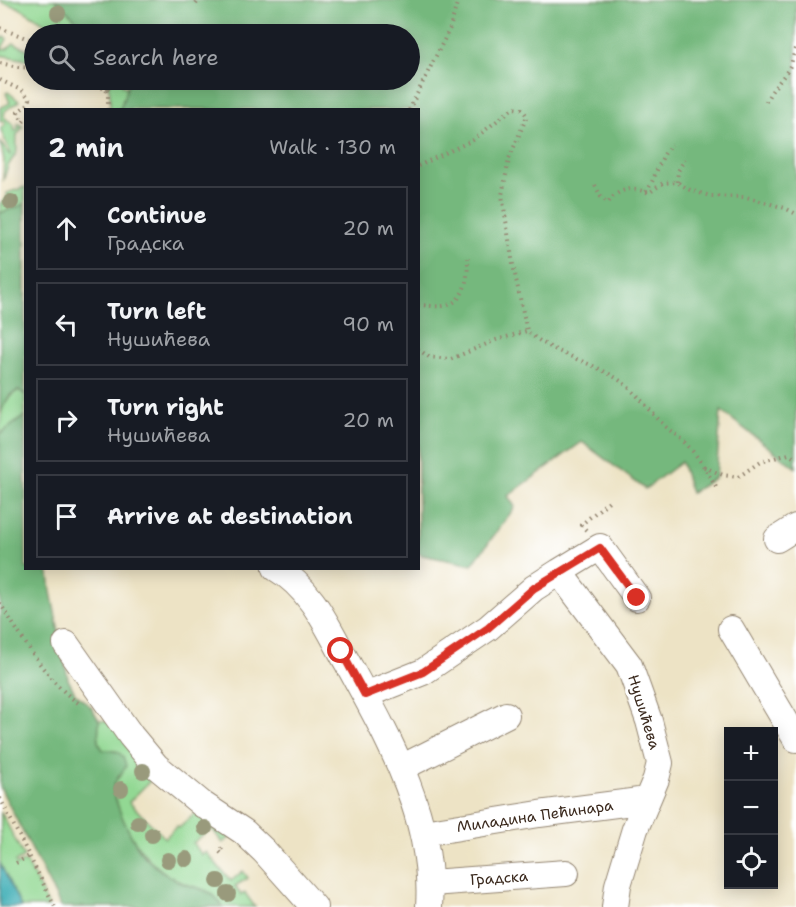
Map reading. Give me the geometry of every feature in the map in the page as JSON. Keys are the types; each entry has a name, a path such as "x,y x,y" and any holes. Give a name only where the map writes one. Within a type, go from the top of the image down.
{"street":[{"path":"365,695 423,672 441,661 488,628 534,588 600,548 637,598"},
{"name":"Градска","path":"279,570 288,576 314,603 402,768 423,833 430,895 566,873"},
{"name":"Нушићева","path":"560,572 629,665 649,721 660,763 656,779 634,829 618,885 615,907"},
{"path":"731,629 796,739"},
{"path":"66,644 131,736 156,766 202,804 244,832 314,907"},
{"path":"402,768 506,716"},
{"name":"Миладина Пећинара","path":"423,833 647,800"}],"path":[{"path":"420,88 450,28 458,0"},
{"path":"0,28 24,37"},
{"path":"766,102 769,93 791,63 796,45"},
{"path":"0,63 24,67"},
{"path":"0,80 23,91 30,99 30,102 18,112 24,121"},
{"path":"410,108 419,90"},
{"path":"107,92 108,108"},
{"path":"420,165 473,140 513,108 522,110 527,116 509,159 502,195 527,332 534,338 616,378 684,442 704,466 717,489"},
{"path":"646,192 657,174 664,155 672,146"},
{"path":"677,182 678,171 685,159"},
{"path":"595,185 601,197 608,203 614,194 628,188 650,193 663,183 677,182 690,190 710,196 746,197 785,208 796,214"},
{"path":"420,305 442,306 456,300 463,291 467,279 468,258"},
{"path":"420,350 429,357 451,358 496,340 527,332"},
{"path":"704,466 723,475 738,477 759,462 789,454 796,459"},
{"path":"600,548 581,525 610,500"},
{"path":"0,603 45,672 68,696 85,708"},
{"path":"0,798 2,809 30,856 55,907"},
{"path":"221,853 219,851 225,846"},
{"path":"16,863 30,856"}],"green space":[{"path":"0,0 55,0 82,24 46,24 18,7 0,2"},
{"path":"55,0 796,0 796,468 721,411 716,477 691,493 681,462 645,489 582,442 508,496 515,507 472,565 420,554 420,108 120,108 126,90 420,90 420,24 82,24"},
{"path":"5,37 7,39 1,50 7,49 14,43 24,48 24,59 0,55 0,39"},
{"path":"109,90 126,90 120,108 110,108"},
{"path":"8,92 19,101 5,111 4,117 14,125 15,131 18,129 18,123 23,127 17,135 17,152 8,166 3,181 4,160 0,142 11,154 1,131 1,127 5,125 3,121 0,122 0,108 10,103 6,93"},
{"path":"24,187 24,204 0,213 0,204 7,197 7,193"},
{"path":"24,204 24,394 19,390 10,395 0,412 0,213"},
{"path":"19,390 24,394 24,417 0,434 3,409 8,398"},
{"path":"24,417 24,570 47,570 68,679 75,693 91,707 99,720 98,742 103,750 119,753 125,761 126,766 114,785 119,810 137,846 149,861 177,880 210,893 223,907 61,907 0,787 0,434"},
{"path":"99,720 112,722 155,776 129,802 165,838 199,810 234,834 223,843 212,829 193,843 202,855 206,852 231,881 243,871 248,878 235,886 241,895 245,893 255,907 223,907 209,892 168,875 144,854 126,827 120,812 114,782 122,774 117,751 103,750 98,742"},
{"path":"1,812 24,857 15,862 17,865 26,861 49,907 21,907 0,863"}],"water":[{"path":"0,863 21,907 0,907"}],"route":[{"path":"341,651 365,695 423,672 488,628 534,588 600,548 637,598"}]}
